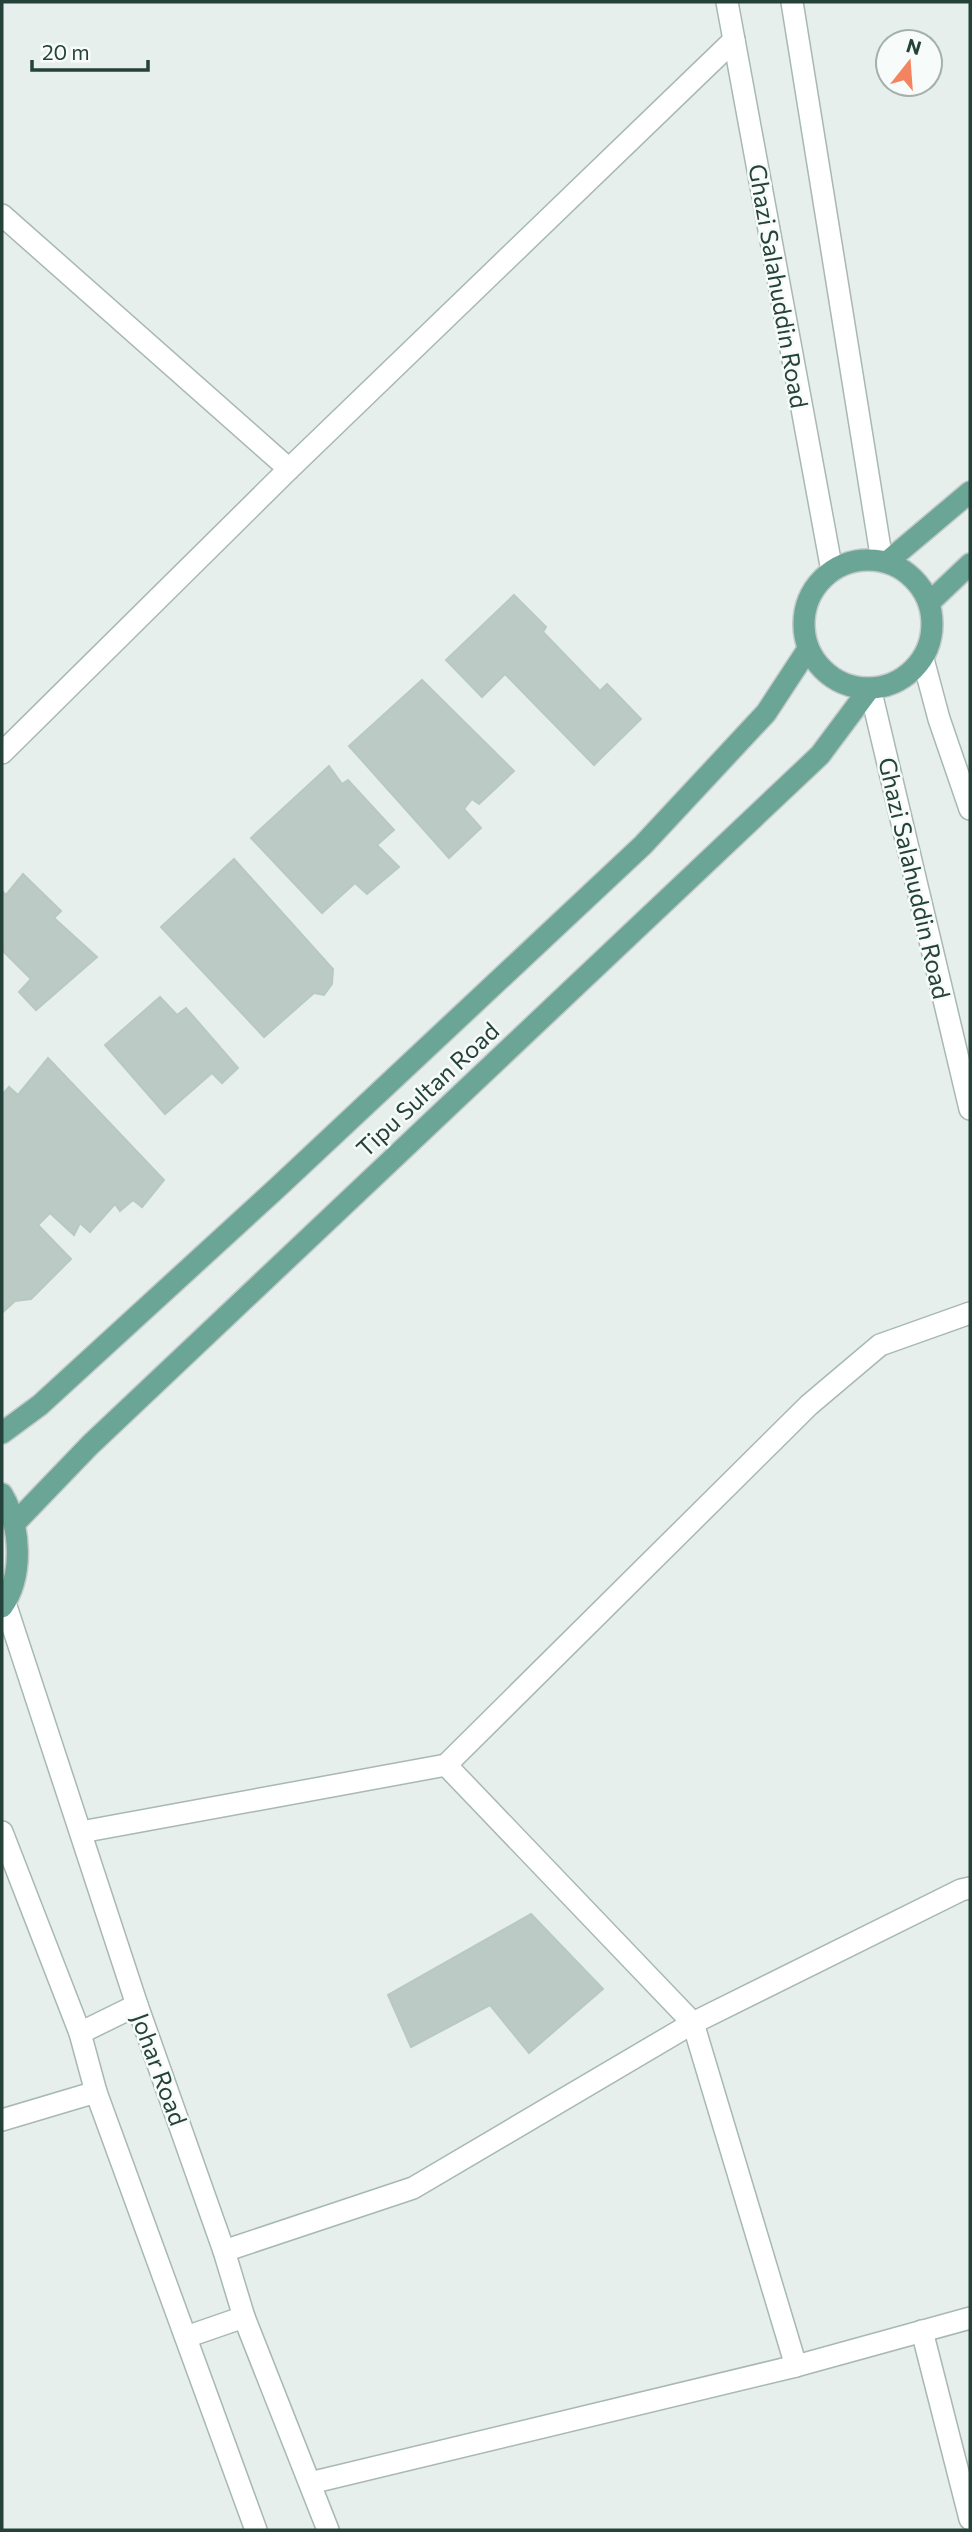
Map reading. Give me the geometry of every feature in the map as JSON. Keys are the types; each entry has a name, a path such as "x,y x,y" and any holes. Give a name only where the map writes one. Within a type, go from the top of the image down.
{"main road":[{"path":"884,561 970,492"},
{"path":"864,559 884,561 905,570 920,584 929,602 933,622 931,641 923,659 909,674 891,684 870,688 851,686 834,678 819,665 808,649 804,632 807,606 818,583 832,571 847,563 864,559"},
{"path":"929,602 970,564"},
{"name":"Tipu Sultan Road","path":"2,1433 40,1405 277,1188 643,845 766,713 808,649"},
{"name":"Tipu Sultan Road","path":"14,1524 90,1445 820,755 870,688"},
{"path":"2,1494 14,1524 18,1551 14,1578 3,1605"}],"street":[{"name":"Ghazi Salahuddin Road","path":"727,2 832,571"},
{"path":"792,2 884,561"},
{"path":"2,753 289,469 734,40"},
{"path":"2,215 289,469"},
{"path":"923,659 939,719 970,810"},
{"name":"Ghazi Salahuddin Road","path":"870,688 970,1109"},
{"path":"81,1832 446,1765 808,1405 880,1345 970,1313"},
{"name":"Johar Road","path":"3,1605 137,2005 224,2251 244,2317 328,2530"},
{"path":"446,1765 693,2023 796,2366"},
{"path":"2,1832 80,2033 96,2092 256,2530"},
{"path":"224,2251 413,2188 693,2023 961,1890 970,1888"},
{"path":"80,2033 137,2005"},
{"path":"2,2120 96,2092"},
{"path":"186,2337 244,2317"},
{"path":"310,2483 796,2366 970,2318"},
{"path":"922,2331 970,2519"}],"building":[{"path":"514,595 546,627 543,632 600,691 607,684 641,719 594,765 505,674 482,697 446,660"},
{"path":"422,680 514,771 479,804 472,799 464,809 481,828 449,858 349,746"},
{"path":"329,766 342,784 348,780 394,830 377,845 399,867 367,894 355,883 322,913 251,838"},
{"path":"234,859 333,969 332,984 324,995 314,993 264,1037 161,927"},
{"path":"23,874 61,911 54,918 97,957 36,1010 19,992 31,979 2,950 2,891 6,895"},
{"path":"160,997 177,1015 186,1008 238,1068 222,1083 212,1073 165,1114 105,1045"},
{"path":"48,1058 164,1180 142,1207 133,1200 120,1211 115,1204 90,1232 80,1223 74,1235 50,1213 38,1225 71,1259 31,1299 15,1301 2,1313 2,1095 9,1087 18,1095"},
{"path":"531,1914 603,1989 529,2053 490,2005 411,2047 388,1995"}]}
